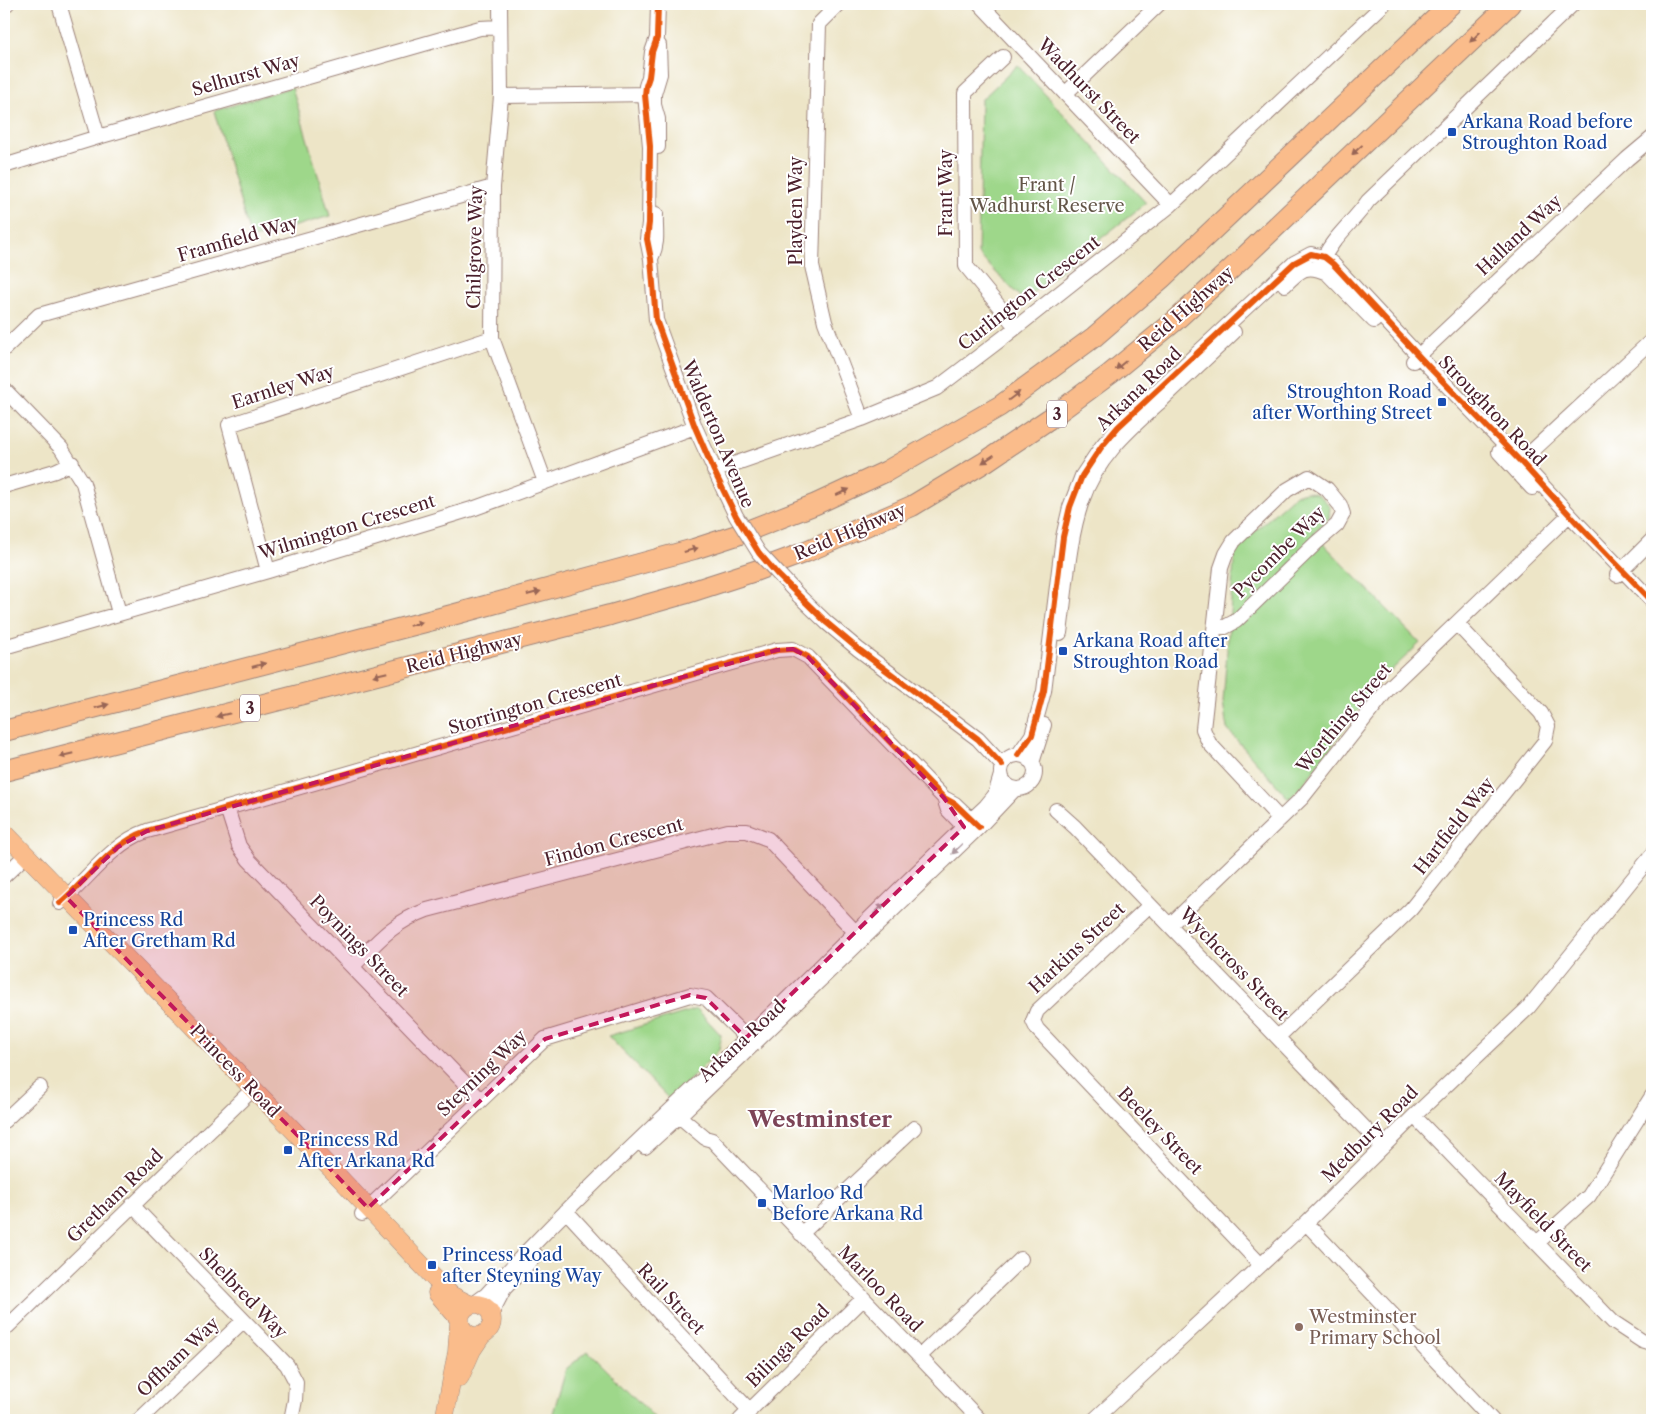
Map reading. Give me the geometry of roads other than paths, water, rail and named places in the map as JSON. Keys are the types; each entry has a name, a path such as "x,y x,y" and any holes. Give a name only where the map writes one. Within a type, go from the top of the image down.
{"highway":[{"name":"3","path":"4,731 452,615 694,549 737,535 816,504 887,471 1000,406 1094,336 1168,272 1451,4"},
{"name":"Reid Highway","path":"4,771 610,615 684,594 806,552 912,506 1049,419 1110,374 1161,332 1242,259 1510,4"}],"main road":[{"name":"Princess Road","path":"4,832 14,855 63,900 365,1211 446,1302 466,1312"},
{"path":"445,1414 472,1350 491,1326 491,1314 482,1304 466,1312"},
{"path":"466,1312 464,1331 472,1336 482,1335"},
{"path":"445,1414 466,1312"}],"street":[{"path":"60,4 98,137"},
{"name":"Chilgrove Way","path":"500,4 501,96 493,187 492,338 545,482"},
{"name":"Walderton Avenue","path":"658,4 657,38 652,52 646,86 649,94 653,185 647,239 651,259 656,320 695,426 714,471 736,516 759,553 799,596 858,649 978,739 1016,755"},
{"name":"Playden Way","path":"839,4 819,24 812,266 825,322 862,419"},
{"name":"Wadhurst Street","path":"980,4 1171,204"},
{"path":"1066,93 1159,4"},
{"name":"Curlington Crescent","path":"714,471 862,419 937,388 1016,328 1171,204 1384,4"},
{"name":"Arkana Road","path":"1032,763 1048,713 1053,688 1073,540 1082,499 1098,468 1121,438 1297,274 1316,261 1322,243 1357,206 1368,201 1573,4"},
{"name":"Selhurst Way","path":"4,166 98,137 480,28 499,27"},
{"name":"Frant Way","path":"1003,57 965,92 966,266 1016,328"},
{"path":"501,96 649,94"},
{"name":"Halland Way","path":"1416,358 1627,158 1652,138"},
{"name":"Framfield Way","path":"4,349 39,315 493,187"},
{"name":"Arkana Road","path":"1016,755 1032,735 1044,691 1062,537 1070,507 1082,476 1102,446 1118,427 1294,263 1316,261"},
{"name":"Stroughton Road","path":"1316,261 1327,274 1416,358 1566,518 1652,601"},
{"name":"Earnley Way","path":"268,571 229,425 492,338"},
{"path":"1518,465 1652,340"},
{"path":"4,389 61,448 83,483 118,613"},
{"name":"Wilmington Crescent","path":"4,647 268,571 475,508 695,426"},
{"path":"4,486 55,471 72,463"},
{"name":"Pycombe Way","path":"1214,626 1225,627 1236,621 1338,524 1342,514 1340,505 1327,489 1309,477 1287,490 1234,541 1226,554 1221,568 1214,626 1203,730 1209,743 1280,819"},
{"name":"Worthing Street","path":"1170,925 1302,798 1388,688 1566,518"},
{"path":"1620,572 1652,540"},
{"name":"Stroughton Road","path":"1620,572 1652,613"},
{"name":"Hartfield Way","path":"1278,1037 1412,909 1545,741 1548,726 1541,713 1457,624"},
{"name":"Storrington Crescent","path":"63,900 118,847 138,834 777,650 793,649 808,657 944,798 948,810 972,827"},
{"name":"Walderton Avenue","path":"978,739 1002,770"},
{"path":"1016,755 1028,758 1032,763 1035,773 1031,782 1024,788 1015,789 1004,782 1002,770 1008,758 1016,755"},
{"name":"Arkana Road","path":"972,827 995,795 1002,770"},
{"name":"Arkana Road","path":"466,1312 750,1042 972,827 1015,789"},
{"name":"Poynings Street","path":"227,808 239,846 249,860 481,1100"},
{"name":"Wychcross Street","path":"1056,810 1075,827 1383,1147"},
{"name":"Findon Crescent","path":"353,966 393,927 409,916 728,831 747,831 768,839 859,936"},
{"path":"4,876 14,855"},
{"name":"Medbury Road","path":"1094,1420 1306,1223 1414,1116 1528,1008 1652,855"},
{"name":"Harkins Street","path":"1033,1021 1037,1011 1150,905"},
{"name":"Steyning Way","path":"365,1211 545,1039 690,995 706,998 750,1042"},
{"name":"Beeley Street","path":"1033,1021 1037,1029 1261,1265"},
{"path":"4,1121 40,1086"},
{"name":"Gretham Road","path":"4,1330 249,1093"},
{"path":"1537,1243 1589,1196 1652,1096"},
{"name":"Marloo Road","path":"679,1108 705,1138 712,1140 980,1420"},
{"name":"Mayfield Street","path":"1414,1116 1612,1322 1642,1341 1652,1344"},
{"path":"801,1234 914,1128"},
{"name":"Shelbred Way","path":"132,1205 287,1365 296,1382 291,1420"},
{"name":"Arkana Road","path":"491,1314 504,1289 568,1214"},
{"name":"Rail Street","path":"568,1214 745,1416"},
{"path":"1306,1223 1492,1420"},
{"path":"920,1356 1021,1259"},
{"name":"Bilinga Road","path":"745,1416 863,1299"},
{"name":"Offham Way","path":"139,1420 243,1320"}],"place":[{"name":"Arkana Road before Stroughton Road","path":"1452,132"},
{"name":"Stroughton Road after Worthing Street","path":"1442,402"},
{"name":"Arkana Road after Stroughton Road","path":"1063,651"},
{"name":"Princess Rd After Gretham Rd","path":"73,930"},
{"name":"Princess Rd After Arkana Rd","path":"288,1150"},
{"name":"Marloo Rd Before Arkana Rd","path":"762,1203"},
{"name":"Princess Road after Steyning Way","path":"432,1265"},
{"name":"Westminster Primary School","path":"1299,1327"}],"district":[{"name":"Westminster","path":"820,1119"}],"park label":[{"name":"Frant / Wadhurst Reserve","path":"1047,195"}]}
